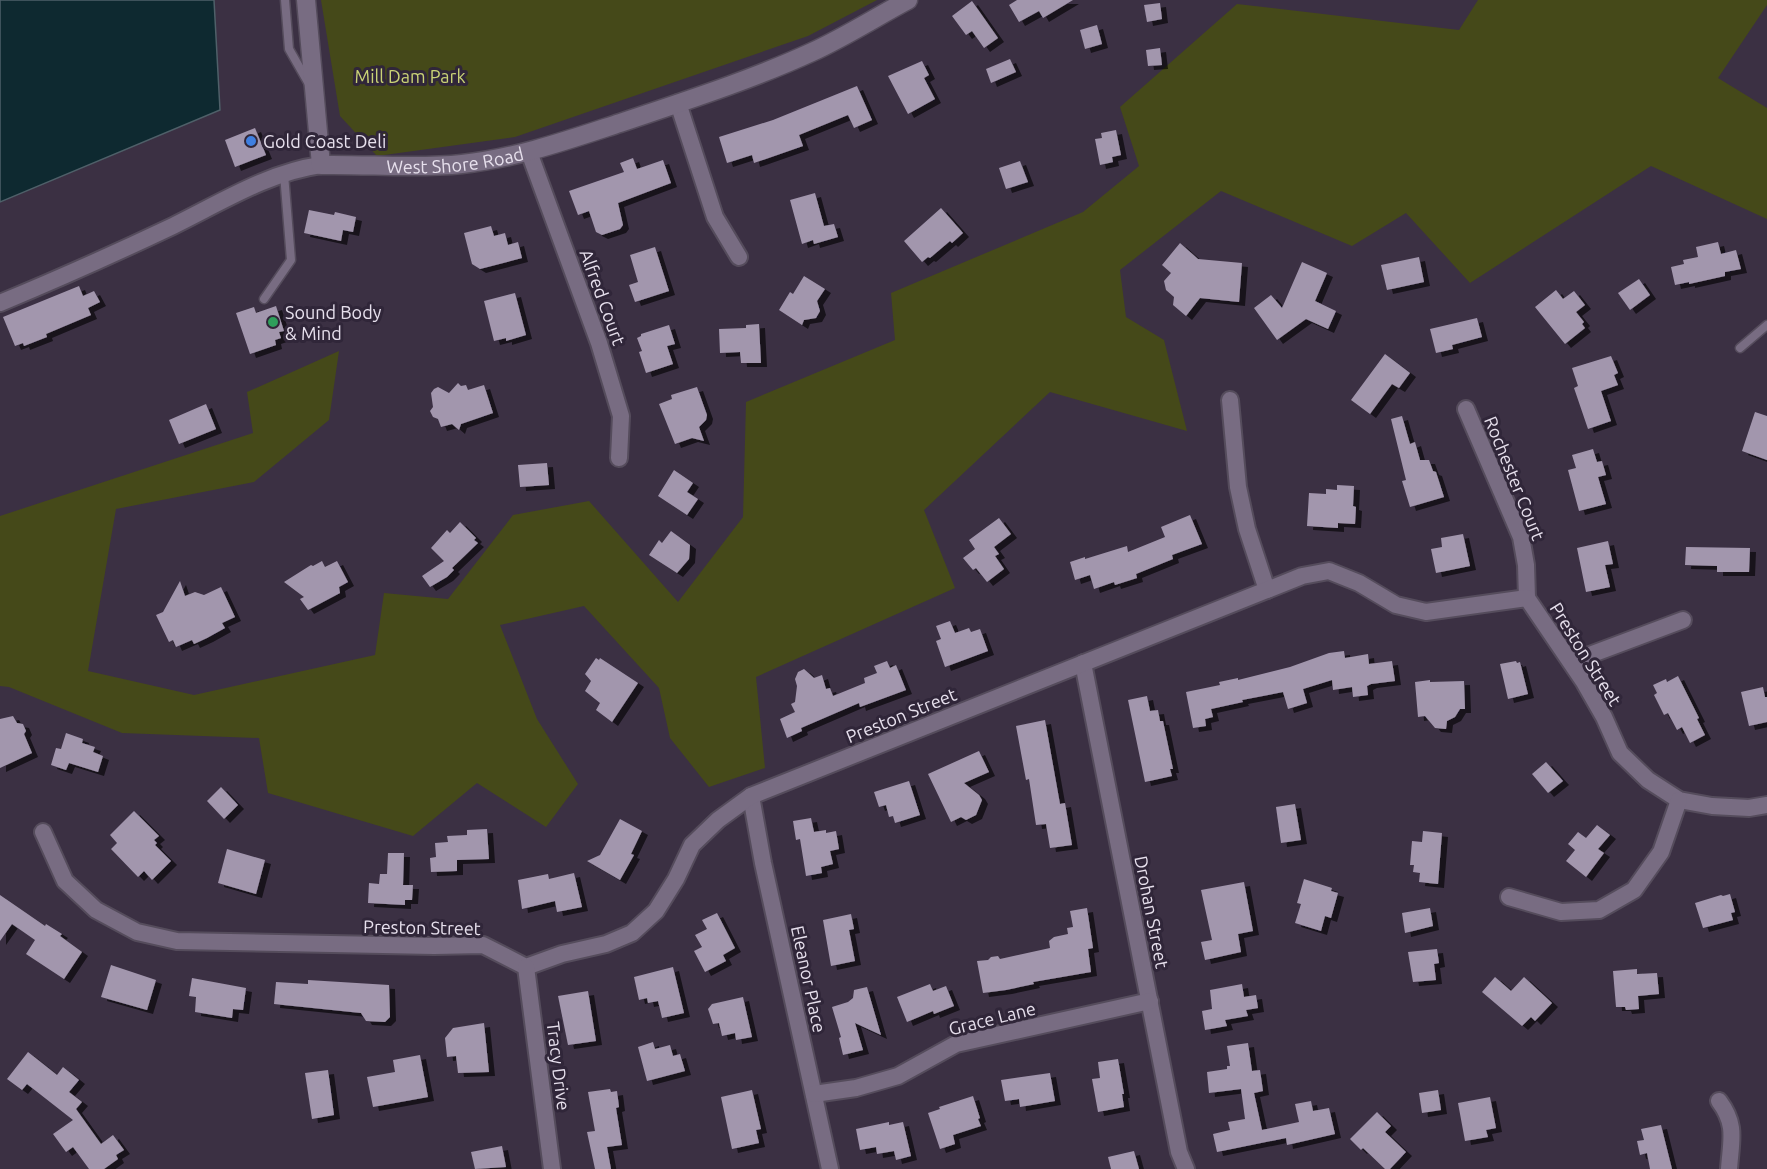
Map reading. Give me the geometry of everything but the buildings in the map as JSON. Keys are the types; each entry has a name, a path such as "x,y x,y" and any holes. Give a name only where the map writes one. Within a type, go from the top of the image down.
{"street":[{"path":"306,0 321,165"},
{"name":"West Shore Road","path":"0,303 102,260 249,189 307,166 437,166 529,152 678,103 806,55 908,0"},
{"path":"678,103 715,217 740,257"},
{"name":"Alfred Court","path":"529,152 599,343 621,416 619,458"},
{"path":"1230,400 1238,487 1247,529 1267,590"},
{"name":"Rochester Court","path":"1466,409 1521,537 1526,565 1527,598"},
{"name":"Preston Street","path":"44,832 65,881 96,910 137,932 177,941 483,945 526,968 562,954 606,944 632,933 656,911 676,879 692,845 718,820 751,796 1302,576 1329,571 1359,583 1395,605 1426,612 1527,598 1571,662 1604,717 1620,753 1648,780 1679,800 1712,806 1749,808 1767,805"},
{"path":"1571,662 1683,620"},
{"name":"Drohan Street","path":"1083,663 1179,1152 1186,1169"},
{"name":"Eleanor Place","path":"751,796 763,862 830,1169"},
{"path":"1509,897 1561,912 1599,910 1634,890 1661,852 1679,800"},
{"name":"Tracy Drive","path":"526,968 552,1169"},
{"name":"Grace Lane","path":"814,1094 856,1088 898,1076 956,1044 1150,1001"},
{"path":"1719,1101 1729,1115 1731,1124 1729,1169"}],"lane":[{"path":"285,0 289,50 314,91"},
{"path":"264,298 291,260 284,174"},
{"path":"1740,348 1767,325"}],"green space":[{"name":"Mill Dam Park","path":"321,0 877,0 808,36 515,137 377,156 340,116"},
{"path":"1478,0 1767,0 1767,5 1718,78 1767,108 1767,219 1651,166 1470,283 1406,213 1352,246 1221,191 1120,270 1126,317 1164,340 1187,431 1050,392 924,510 955,588 756,677 765,768 709,787 670,738 659,688 584,606 500,625 537,719 578,784 546,827 477,783 413,836 268,793 259,738 122,733 9,687 0,686 0,516 253,433 247,392 339,351 329,420 254,482 116,509 88,671 194,695 375,655 384,593 448,599 513,515 589,501 678,602 743,517 746,402 895,340 891,293 1083,212 1139,166 1120,107 1237,4 1459,30"}],"water":[{"path":"0,0 214,0 220,110 0,202"}],"place":[{"name":"Gold Coast Deli","path":"251,141"},
{"name":"Sound Body & Mind","path":"273,322"}]}
